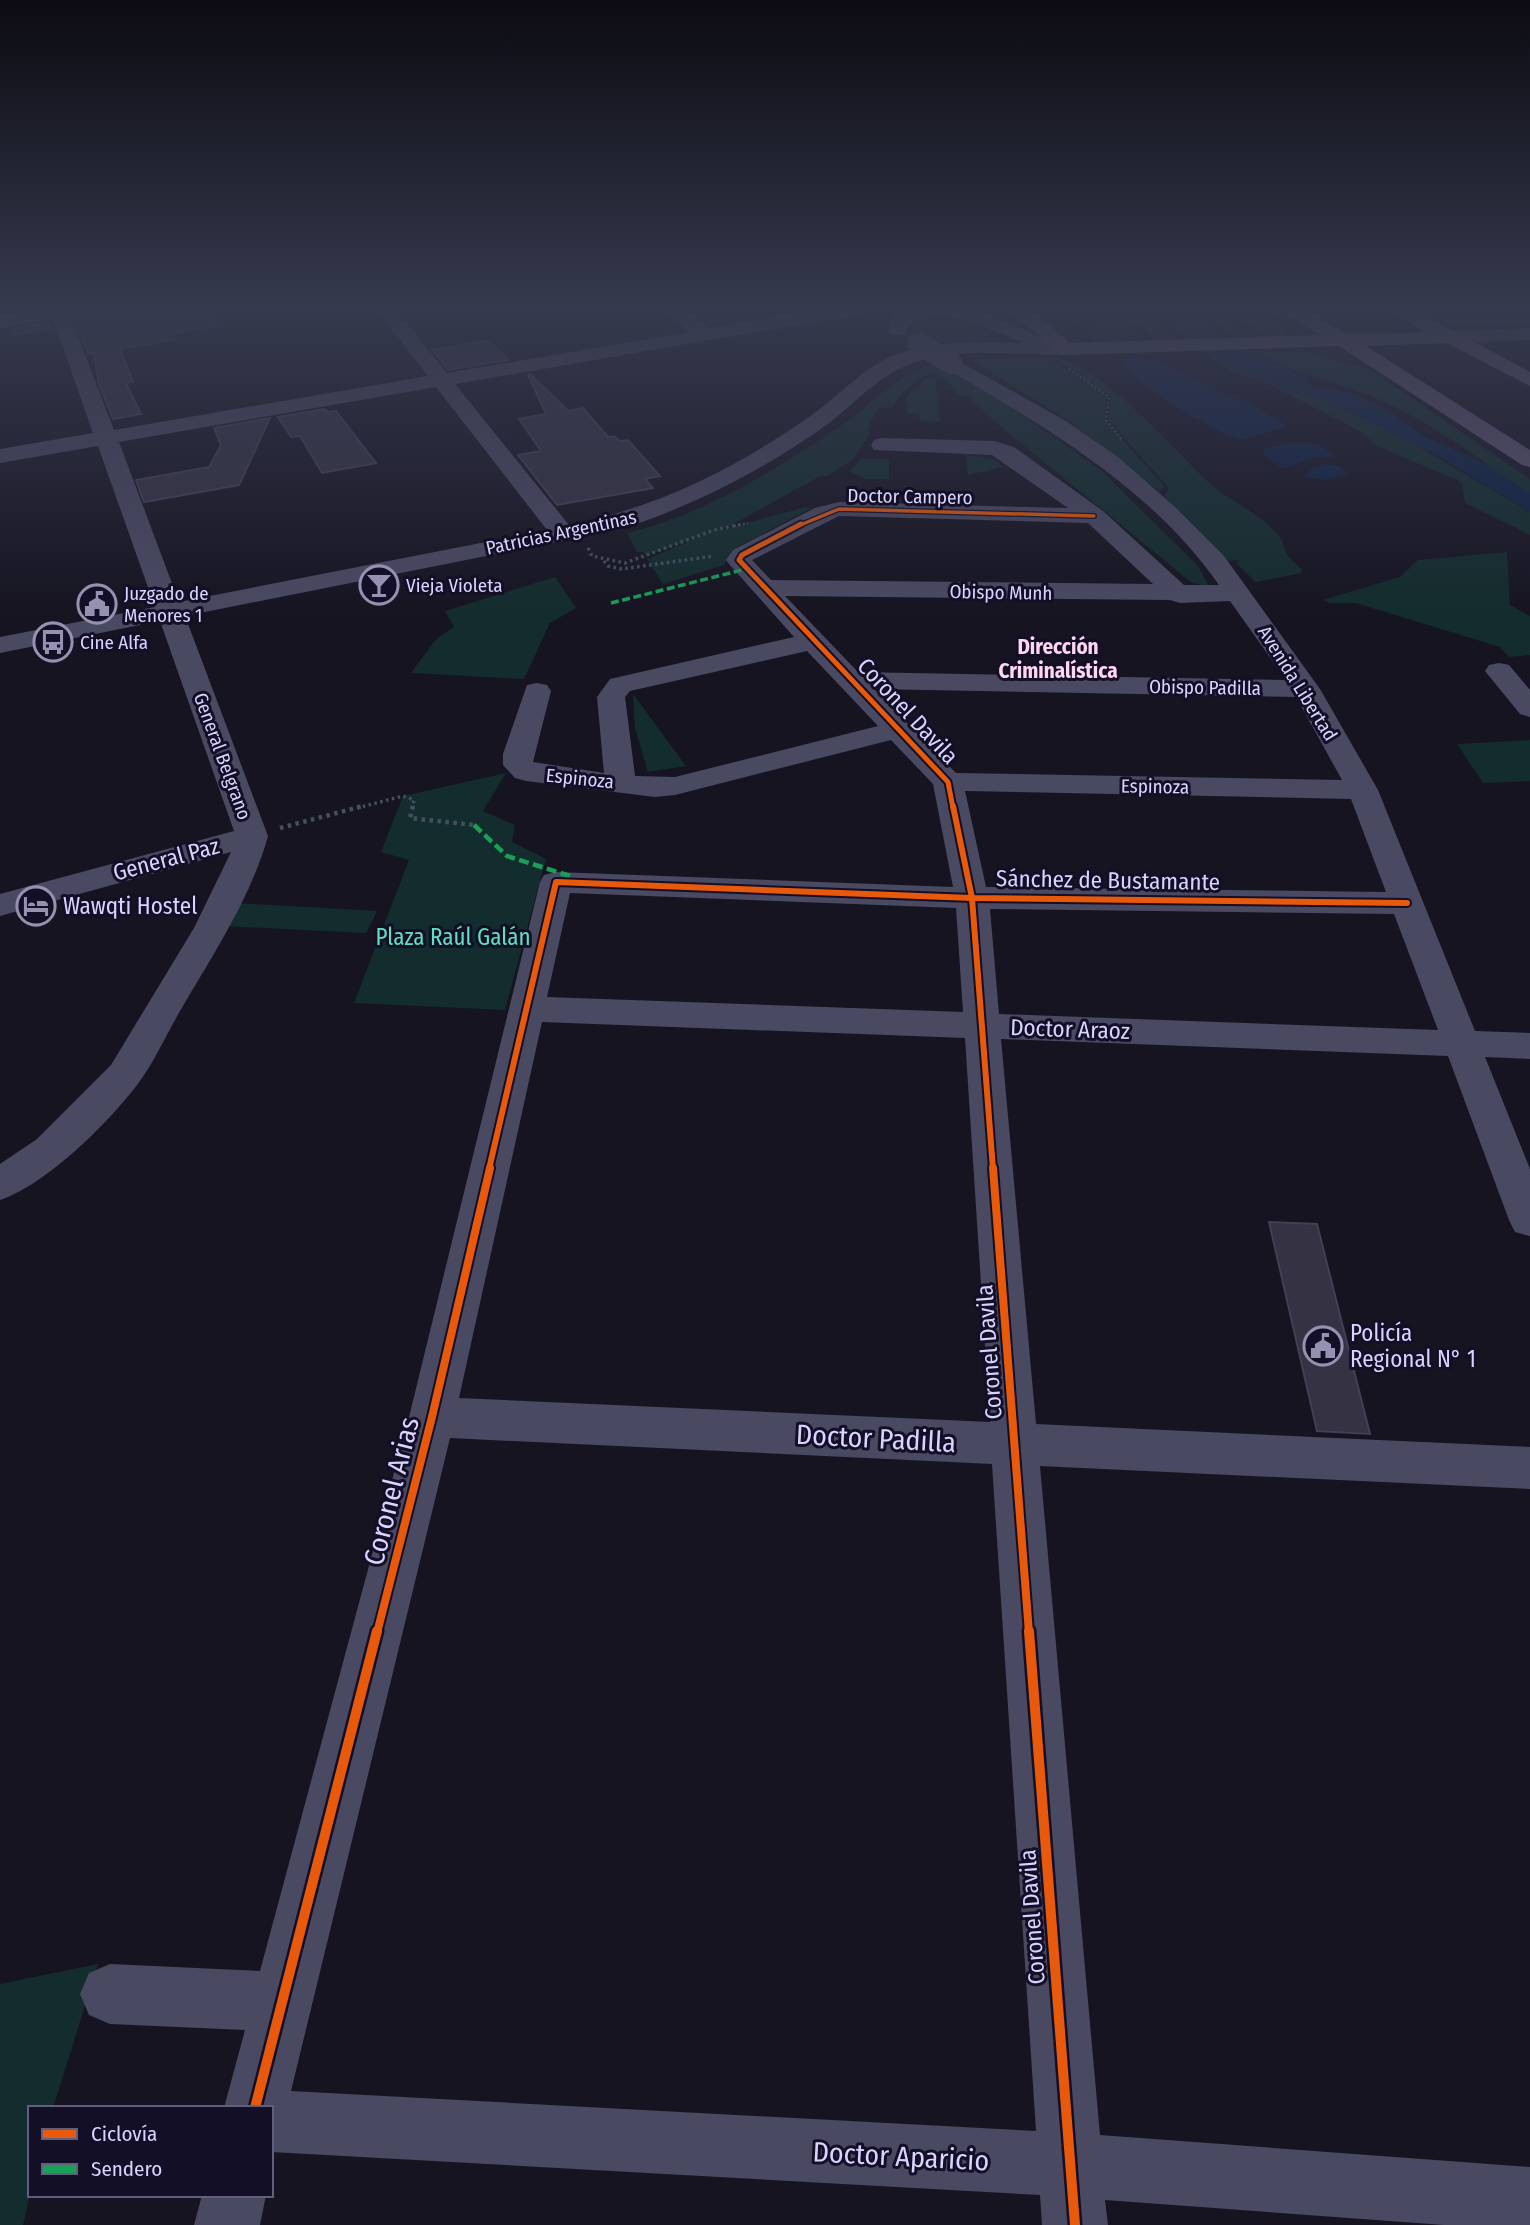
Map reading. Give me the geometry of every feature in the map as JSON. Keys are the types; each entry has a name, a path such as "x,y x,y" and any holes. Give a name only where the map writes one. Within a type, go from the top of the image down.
{"main road":[{"path":"1451,409 1530,460"}],"street":[{"name":"General Belgrano","path":"0,1184 51,1150 124,1075 211,928 246,857 252,835 96,409"},
{"path":"0,456 268,409"},
{"path":"466,409 575,532"},
{"name":"Patricias Argentinas","path":"0,645 575,532 645,514 704,489 806,430 832,409"},
{"name":"Avenida Libertad","path":"1029,409 1058,426 1135,482 1215,561 1306,689 1363,790 1530,1217"},
{"path":"882,445 994,448 1006,452 1094,516 1180,595"},
{"name":"Doctor Campero","path":"739,560 742,555 829,511 1094,516"},
{"name":"Coronel Davila","path":"739,560 762,588 948,782 972,898 984,1026 1072,2195"},
{"name":"Obispo Munh","path":"762,588 1180,595 1239,593"},
{"path":"620,782 611,697 620,685 814,640"},
{"path":"1499,671 1530,708"},
{"name":"Obispo Padilla","path":"852,680 1306,689"},
{"name":"Espinoza","path":"537,691 518,754 518,765 526,772 656,788 675,786 899,729"},
{"name":"Espinoza","path":"948,782 1363,790"},
{"name":"General Paz","path":"0,905 252,835"},
{"name":"Sánchez de Bustamante","path":"556,882 972,898 1407,903"},
{"name":"Coronel Arias","path":"256,2106 432,1417 556,882"},
{"name":"Doctor Araoz","path":"527,1009 1530,1046"},
{"name":"Doctor Padilla","path":"432,1417 1530,1468"},
{"path":"110,1994 282,2002"},
{"name":"Doctor Aparicio","path":"273,2121 1072,2195 1530,2199"},
{"path":"227,2225 234,2197"}],"path":[{"path":"1106,409 1105,415 1110,424"},
{"path":"575,532 585,541 592,556 625,563 714,530 755,521"},
{"path":"604,560 608,566 622,569 710,555 739,560"},
{"path":"252,835 403,796 414,800 410,818 474,825"}],"green space":[{"path":"862,409 878,409 870,423 868,437 853,459 828,476 820,476 730,526 646,556 643,552 637,552 627,533 684,514 738,489 841,426"},
{"path":"906,409 939,409 940,422 920,421 918,414 907,414"},
{"path":"981,409 1013,409 1101,470 1198,566 1209,586 1192,583"},
{"path":"1049,409 1106,409 1105,420 1164,486 1160,492"},
{"path":"1109,409 1134,409 1214,487 1264,521 1278,535 1287,555 1302,569 1301,573 1256,582 1236,563 1241,560 1228,561 1164,496 1169,488 1108,420"},
{"path":"1317,409 1340,409 1414,444 1530,512 1530,535 1465,503 1462,482 1377,446 1363,433"},
{"path":"1399,409 1427,409 1530,479 1530,494 1451,439"},
{"path":"966,455 994,459 1004,467 968,475"},
{"path":"861,459 889,459 889,479 864,479 850,471"},
{"path":"806,507 812,508 737,547 724,565 663,584 647,559 709,533"},
{"path":"1507,552 1510,605 1530,616 1530,655 1509,657 1500,647 1356,603 1330,603 1323,600 1400,577 1418,560"},
{"path":"555,577 576,608 550,623 524,679 411,673 436,639 454,627 445,611"},
{"path":"633,694 686,766 648,772 635,728"},
{"path":"1530,740 1530,781 1483,783 1457,744"},
{"name":"Plaza Raúl Galán","path":"506,773 483,811 515,825 512,842 546,859 505,1010 354,1003 409,860 381,852 403,796"},
{"path":"234,903 377,911 366,933 222,926"},
{"path":"98,1964 54,2106 28,2106 30,2197 23,2225 0,2225 0,1984"}],"water":[{"path":"1179,409 1259,409 1288,426 1246,439 1237,439"},
{"path":"1340,409 1383,409 1420,434 1494,468 1530,494 1530,512 1431,452"},
{"path":"1285,443 1319,445 1335,457 1315,457 1282,469 1263,455 1264,449"},
{"path":"1326,464 1342,467 1347,474 1326,480 1304,477 1312,468"}],"building":[{"path":"109,409 139,409 141,414 113,419"},
{"path":"325,409 328,412 336,411 376,463 322,473 300,436 291,437 278,417"},
{"path":"544,409 568,411 584,409 608,437 614,436 620,441 628,440 660,476 645,479 653,488 557,505 518,455 541,451 519,419 546,414"},
{"path":"270,418 239,485 144,502 136,480 209,467 221,445 214,428"},
{"name":"Policía Regional N° 1","path":"1269,1222 1317,1224 1370,1434 1317,1431"}],"marked path":[{"path":"611,603 746,569"},
{"path":"474,825 507,856 570,876"}],"cycle path":[{"path":"1075,2225 972,898 948,782 783,610 739,560 742,555 823,513 839,509 1094,516"},
{"path":"256,2106 432,1417 556,882 972,898 1407,903"}],"place":[{"name":"Vieja Violeta","path":"379,585"},
{"name":"Juzgado de Menores 1","path":"97,604"},
{"name":"Cine Alfa","path":"53,642"},
{"name":"Wawqti Hostel","path":"36,906"},
{"name":"Policía Regional N° 1","path":"1323,1346"}],"district":[{"name":"Dirección Criminalística","path":"1058,659"}]}
